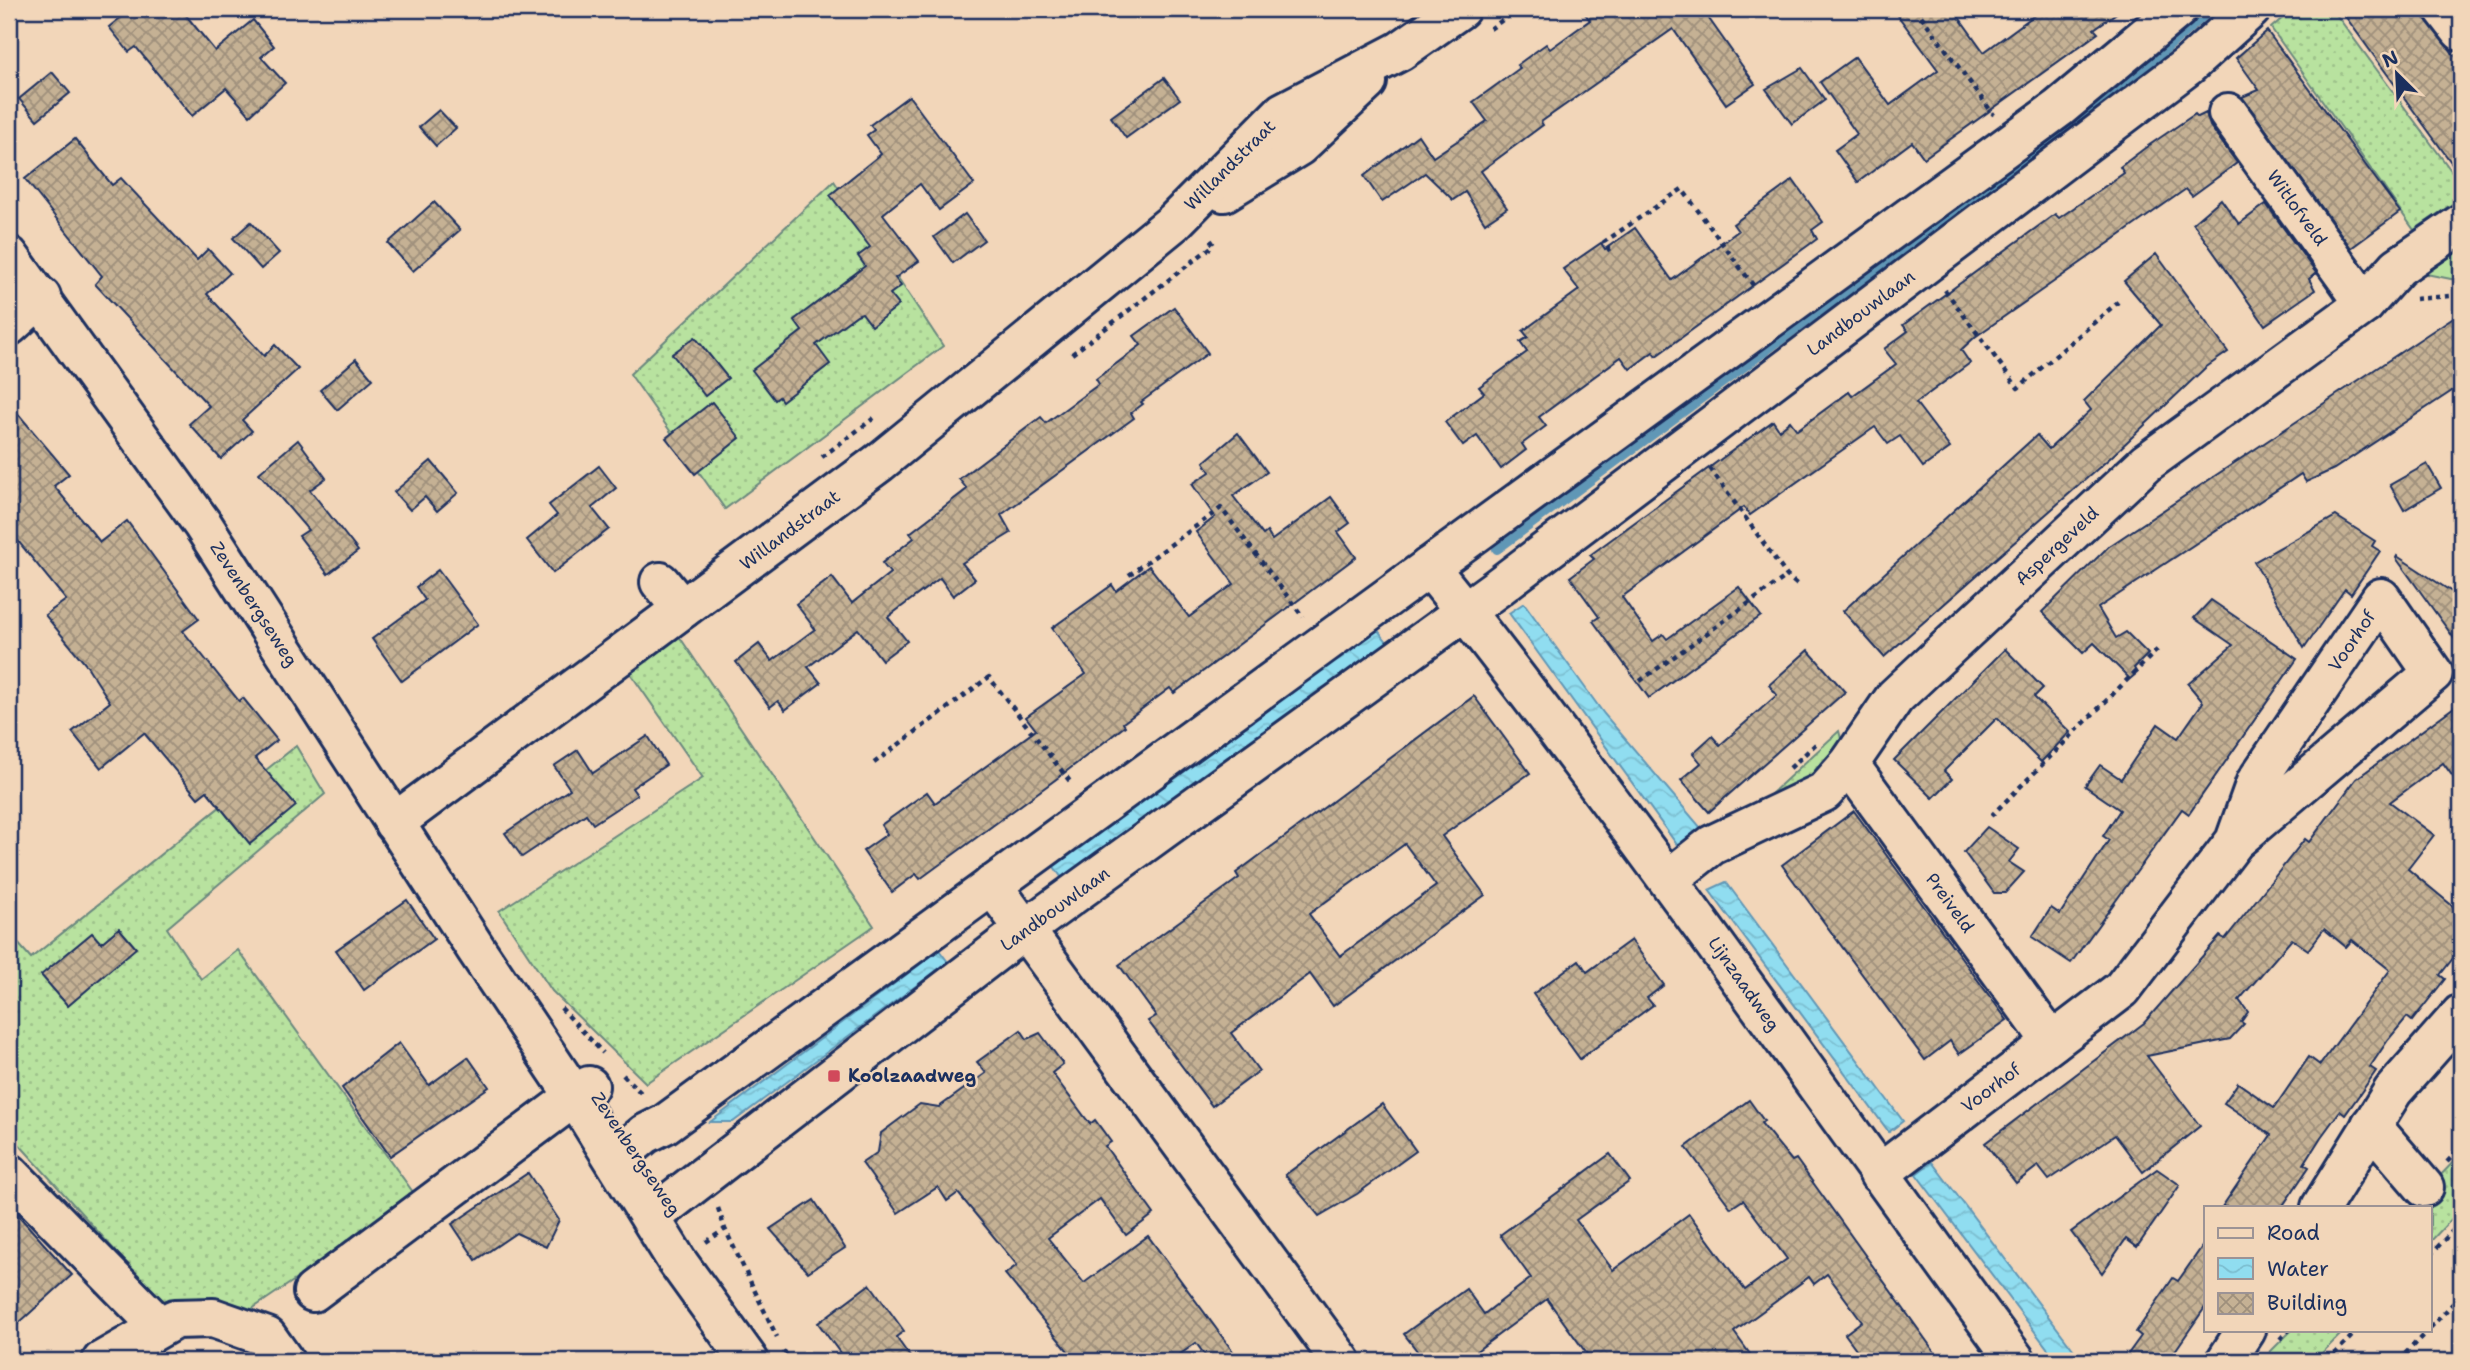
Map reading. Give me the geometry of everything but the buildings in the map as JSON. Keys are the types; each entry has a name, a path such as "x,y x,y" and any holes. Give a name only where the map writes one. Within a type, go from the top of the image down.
{"street":[{"name":"Willandstraat","path":"394,823 671,596 880,462 1174,222 1299,146 1413,30 1460,9"},
{"path":"623,1153 2059,108 2178,9"},
{"name":"Landbouwlaan","path":"660,1209 1024,930 1466,611 1692,441 2189,65 2251,9"},
{"path":"2444,9 2461,31"},
{"name":"Witlofveld","path":"2228,113 2365,304"},
{"name":"Aspergeveld","path":"1669,879 1712,845 1824,792 1849,764 1895,697 2146,463 2365,304 2398,267 2461,224"},
{"name":"Zevenbergseweg","path":"9,256 203,525 485,962 582,1091 660,1209 767,1361"},
{"path":"9,326 41,297"},
{"path":"1429,567 1466,611"},
{"name":"Voorhof","path":"1879,1174 2122,989 2235,841 2432,673 2381,598 2256,782 2235,841"},
{"name":"Lijnzaadweg","path":"1466,611 1669,879 1879,1174 2017,1361"},
{"name":"Preiveld","path":"1849,764 2052,1042"},
{"path":"992,885 1024,930 1105,1065 1341,1361"},
{"path":"2322,1206 2393,1091 2461,1014"},
{"path":"313,1292 582,1091"},
{"path":"2371,1125 2424,1187"},
{"path":"9,1173 159,1326"},
{"name":"Zevenbergseweg","path":"660,1209 677,1261 749,1361"},
{"path":"102,1361 175,1319 214,1318 267,1337 284,1361"},
{"path":"2226,1361 2245,1332"}],"path":[{"path":"1924,9 1919,13 2013,141"},
{"path":"1610,251 1604,242 1682,189 1774,314"},
{"path":"1926,264 2018,387 2118,302"},
{"path":"813,465 878,415"},
{"path":"1692,441 1787,576 1800,587"},
{"path":"1129,575 1222,508 1309,625"},
{"path":"1640,681 1787,576"},
{"path":"1991,816 2160,647"},
{"path":"874,763 989,677 1079,794"},
{"path":"1780,777 1821,739"},
{"path":"2432,1253 2461,1222"},
{"path":"725,1229 790,1361"},
{"path":"2432,1326 2461,1295"},
{"path":"2327,1361 2356,1332"},
{"path":"2398,1361 2426,1332"}],"green space":[{"path":"2293,9 2332,9 2461,184 2461,198 2414,230 2271,28"},
{"path":"834,181 943,346 725,509 630,374"},
{"path":"2461,249 2461,281 2426,274"},
{"path":"679,636 874,926 646,1083 552,991 499,911 703,778 628,670"},
{"path":"1839,731 1844,750 1819,783 1743,820"},
{"path":"296,746 325,794 167,928 201,979 238,950 413,1192 314,1267 249,1311 165,1306 9,1133 9,933 31,958"},
{"path":"2461,1154 2461,1209 2432,1240 2432,1206 2411,1206"},
{"path":"2290,1332 2343,1332 2314,1361 2261,1361"}],"water":[{"path":"1524,603 1604,714 1701,828 1678,846 1509,613"},
{"path":"1377,629 1388,643 1062,878 1052,864"},
{"path":"1726,882 1903,1121 1889,1132 1709,890"},
{"path":"939,950 948,962 733,1122 710,1122"},
{"path":"1932,1162 2082,1361 2057,1361 1916,1174"}],"waterway":[{"path":"1497,549 2120,89 2211,9"}],"place":[{"name":"Koolzaadweg","path":"834,1076"}]}
